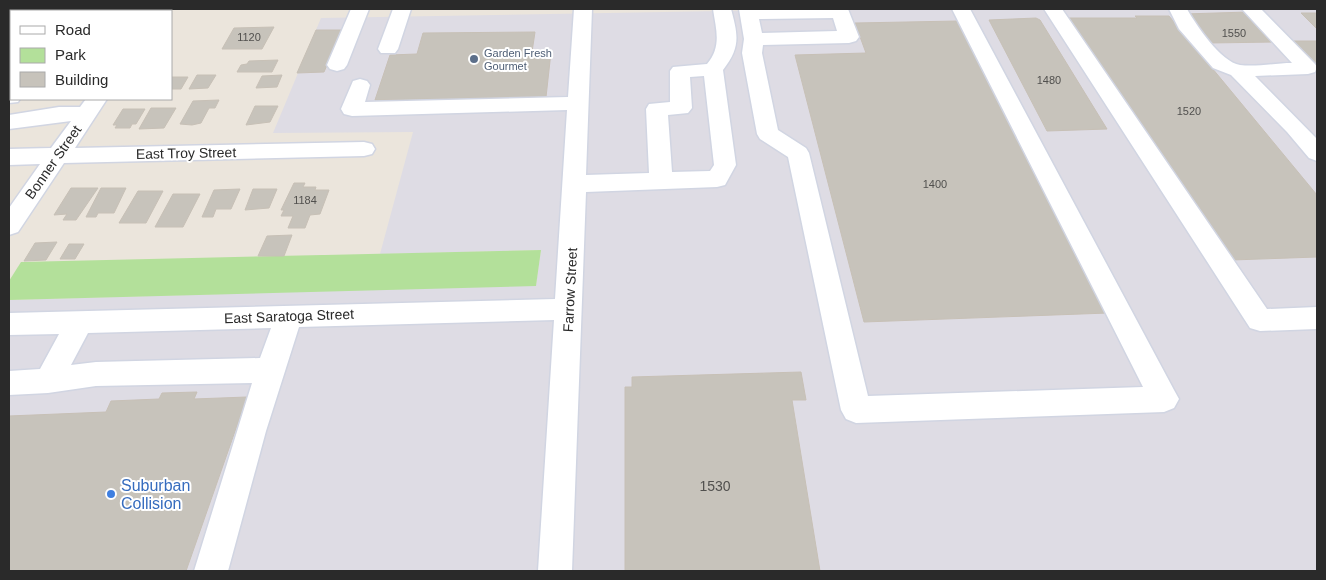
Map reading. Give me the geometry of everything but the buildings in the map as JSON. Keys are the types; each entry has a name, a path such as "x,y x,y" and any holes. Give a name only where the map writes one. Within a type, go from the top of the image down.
{"street":[{"path":"338,65 360,9"},
{"path":"388,49 402,9"},
{"name":"Farrow Street","path":"548,571 569,308 583,9"},
{"path":"575,184 717,179 725,165 713,70 725,55 729,46 722,9"},
{"path":"754,39 849,37 840,10 749,11 754,39 752,53 768,134 798,153 856,410 1164,399 961,9"},
{"path":"1053,9 1260,320 1317,318"},
{"path":"1178,9 1186,25 1220,64 1238,71 1295,126 1317,153"},
{"path":"1238,71 1308,68 1251,9"},
{"path":"681,108 680,71 713,70"},
{"path":"360,85 352,109 579,104"},
{"path":"15,120 35,100"},
{"path":"15,120 92,107"},
{"name":"Bonner Street","path":"9,226 92,107"},
{"path":"661,181 657,109 718,108"},
{"name":"East Troy Street","path":"9,157 364,150"},
{"name":"East Saratoga Street","path":"9,324 569,308"},
{"path":"211,571 270,370 289,316"},
{"path":"48,381 80,322"},
{"path":"9,383 48,381 96,374 270,370"}],"shaded area":[{"path":"835,9 1317,9 1317,571 9,571 9,300 536,285 541,250 380,254 413,132 273,133 321,18"}],"green space":[{"path":"541,250 536,286 9,300 9,281 21,262"}],"place":[{"name":"Garden Fresh Gourmet","path":"474,59"},
{"name":"Suburban Collision","path":"111,494"}]}
